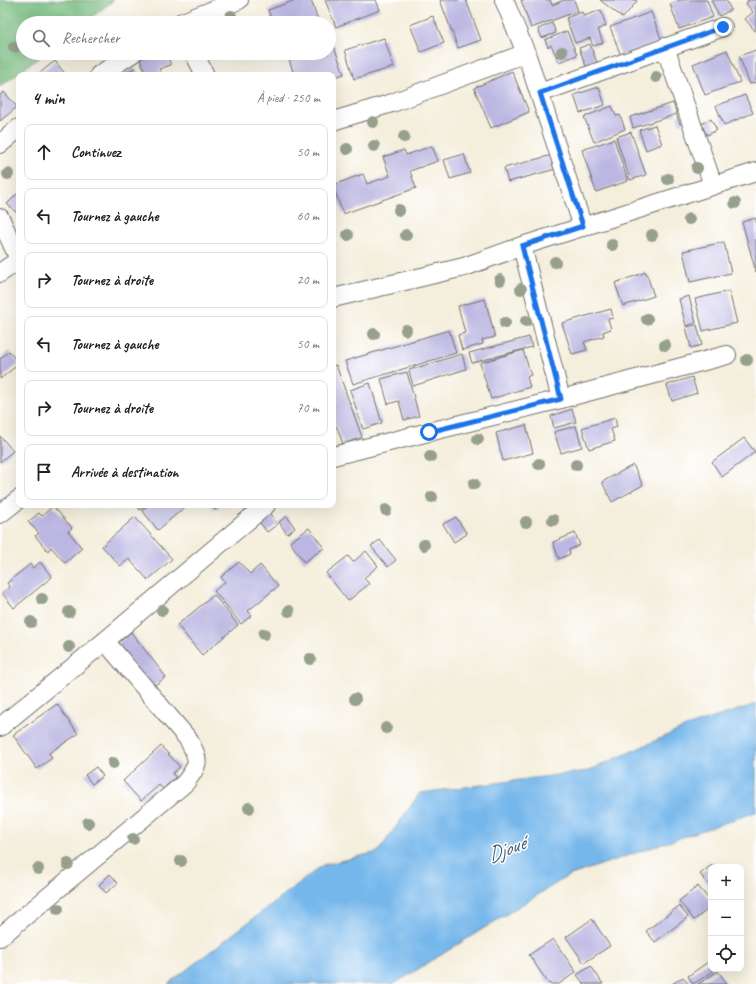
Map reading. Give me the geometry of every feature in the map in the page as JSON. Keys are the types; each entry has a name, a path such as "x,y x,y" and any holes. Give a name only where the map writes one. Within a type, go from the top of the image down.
{"street":[{"path":"198,16 240,0"},
{"path":"504,0 526,53 540,93 583,226"},
{"path":"540,93 723,27"},
{"path":"665,47 712,186"},
{"path":"336,120 392,103 526,53"},
{"path":"104,72 122,60"},
{"path":"198,60 204,72"},
{"path":"0,144 16,131"},
{"path":"336,297 464,267 583,226 756,172"},
{"path":"0,218 16,253"},
{"path":"522,246 561,399"},
{"path":"0,273 16,262"},
{"path":"336,455 561,399 727,355"},
{"path":"0,514 16,501"},
{"path":"3,718 106,641 262,508"},
{"path":"0,937 185,784 196,768 197,756 188,739 106,641"}],"green space":[{"path":"0,0 114,0 93,16 16,16 16,60 36,60 20,72 16,72 16,75 0,87"}],"water":[{"name":"Djoué","path":"756,704 756,812 568,876 394,984 168,984 323,865 378,852 420,793 588,771 686,727"}],"building":[{"path":"296,0 311,0 317,16 270,16 268,10"},
{"path":"325,0 376,0 380,10 336,27 336,16 332,16"},
{"path":"440,0 466,0 481,40 458,48"},
{"path":"521,0 550,0 552,5 564,0 574,0 578,11 531,28"},
{"path":"600,0 636,0 637,1 623,18"},
{"path":"680,0 707,0 713,17 679,29 670,4"},
{"path":"711,0 726,0 731,10 719,16"},
{"path":"747,0 756,0 756,32 745,19 753,12 746,4 748,1"},
{"path":"601,10 606,26 598,29 603,43 593,46 590,38 575,43 566,18 582,12 584,16"},
{"path":"651,12 662,41 621,56 610,27"},
{"path":"433,16 444,43 421,52 410,25"},
{"path":"552,23 556,33 542,38 538,29"},
{"path":"567,31 577,55 559,62 551,45 548,47 545,40"},
{"path":"384,38 394,67 354,79 345,50"},
{"path":"590,44 598,65 587,69 579,48"},
{"path":"727,50 740,82 705,95 693,64"},
{"path":"756,50 756,82 750,84 739,56"},
{"path":"336,52 344,74 336,77 336,72 293,72 289,60 336,60"},
{"path":"140,60 169,60 171,65 159,69 160,72 145,72"},
{"path":"55,61 64,72 41,72"},
{"path":"135,68 137,72 126,72"},
{"path":"512,71 529,112 491,128 474,88"},
{"path":"599,87 605,105 580,113 574,95"},
{"path":"4,92 16,108 0,121 0,95"},
{"path":"745,95 753,113 724,125 716,106"},
{"path":"673,103 677,114 633,128 630,117"},
{"path":"612,106 616,116 620,115 625,129 594,142 584,117"},
{"path":"682,114 685,123 680,124 677,116"},
{"path":"711,119 717,130 707,135 701,124"},
{"path":"655,125 662,144 646,150 639,130"},
{"path":"631,132 646,175 630,180 616,137"},
{"path":"614,139 628,181 596,192 582,150"},
{"path":"432,146 438,161 410,171 416,188 343,214 336,194 336,184 363,174 367,184 390,176 383,157 404,150 406,155"},
{"path":"464,154 470,173 450,179 444,160"},
{"path":"552,155 556,169 508,182 504,168"},
{"path":"16,195 16,212 7,204"},
{"path":"756,218 756,272 742,222"},
{"path":"724,242 731,273 690,282 683,251"},
{"path":"646,272 654,296 623,306 615,283"},
{"path":"729,291 737,323 703,331 695,299"},
{"path":"689,296 696,323 686,326 679,299"},
{"path":"485,299 495,337 482,340 483,344 462,350 458,335 465,333 458,306"},
{"path":"611,309 613,318 608,319 611,329 603,332 604,336 584,342 587,350 572,354 562,323"},
{"path":"697,325 702,345 691,348 686,327"},
{"path":"449,330 456,353 353,384 345,361"},
{"path":"529,337 532,347 472,363 469,353"},
{"path":"523,350 531,375 527,377 530,387 491,399 480,363"},
{"path":"9,351 16,360 16,366 0,379 0,359"},
{"path":"462,354 466,369 413,386 409,370"},
{"path":"336,365 362,437 343,444 337,427"},
{"path":"407,372 419,416 404,420 399,401 388,404 381,379"},
{"path":"692,377 697,393 672,401 667,385"},
{"path":"370,383 382,423 363,429 350,390"},
{"path":"572,409 576,422 554,428 551,416"},
{"path":"615,418 617,427 611,429 615,441 589,449 582,428"},
{"path":"526,425 533,453 503,461 496,433"},
{"path":"576,426 582,447 561,453 554,432"},
{"path":"0,436 13,451 0,462"},
{"path":"744,438 755,452 722,477 712,462"},
{"path":"633,465 643,485 612,502 602,482"},
{"path":"51,508 55,508 72,528 68,531 82,548 65,563 51,547 48,551 35,536 39,533 28,522 39,513 42,516"},
{"path":"145,508 184,508 158,530 142,510"},
{"path":"268,511 278,524 267,532 257,519"},
{"path":"287,516 295,528 287,534 279,522"},
{"path":"135,517 172,559 148,580 129,559 120,566 102,546"},
{"path":"456,517 467,534 454,542 443,524"},
{"path":"309,528 324,548 304,562 290,542"},
{"path":"575,533 580,545 569,550 570,554 559,559 553,542"},
{"path":"380,540 396,560 388,567 371,546"},
{"path":"366,551 378,566 364,578 369,584 348,601 326,573 348,556 353,562"},
{"path":"40,562 52,577 14,608 2,593 10,587 7,583 30,564 33,568"},
{"path":"239,562 250,574 260,565 278,586 248,611 252,615 241,624 214,591 225,582 221,577"},
{"path":"214,595 238,625 202,655 177,625"},
{"path":"131,632 166,677 151,688 117,644"},
{"path":"57,704 78,734 49,753 52,758 37,769 13,735"},
{"path":"161,746 180,767 172,774 176,777 163,789 159,785 141,801 123,781"},
{"path":"96,767 103,776 92,784 85,775"},
{"path":"708,868 708,884 700,874"},
{"path":"110,874 118,883 106,893 99,885"},
{"path":"698,886 708,898 708,909 694,920 679,901"},
{"path":"679,906 688,917 655,942 646,931"},
{"path":"592,919 610,946 584,963 566,937"},
{"path":"553,939 576,972 559,984 549,984 529,955"},
{"path":"708,962 708,972 712,972 693,984 688,976"},
{"path":"591,966 603,984 584,984 577,975"},
{"path":"719,972 727,984 698,984"},
{"path":"683,977 688,984 672,984"}],"route":[{"path":"429,432 561,399 522,246 583,226 540,93 723,27"}]}
